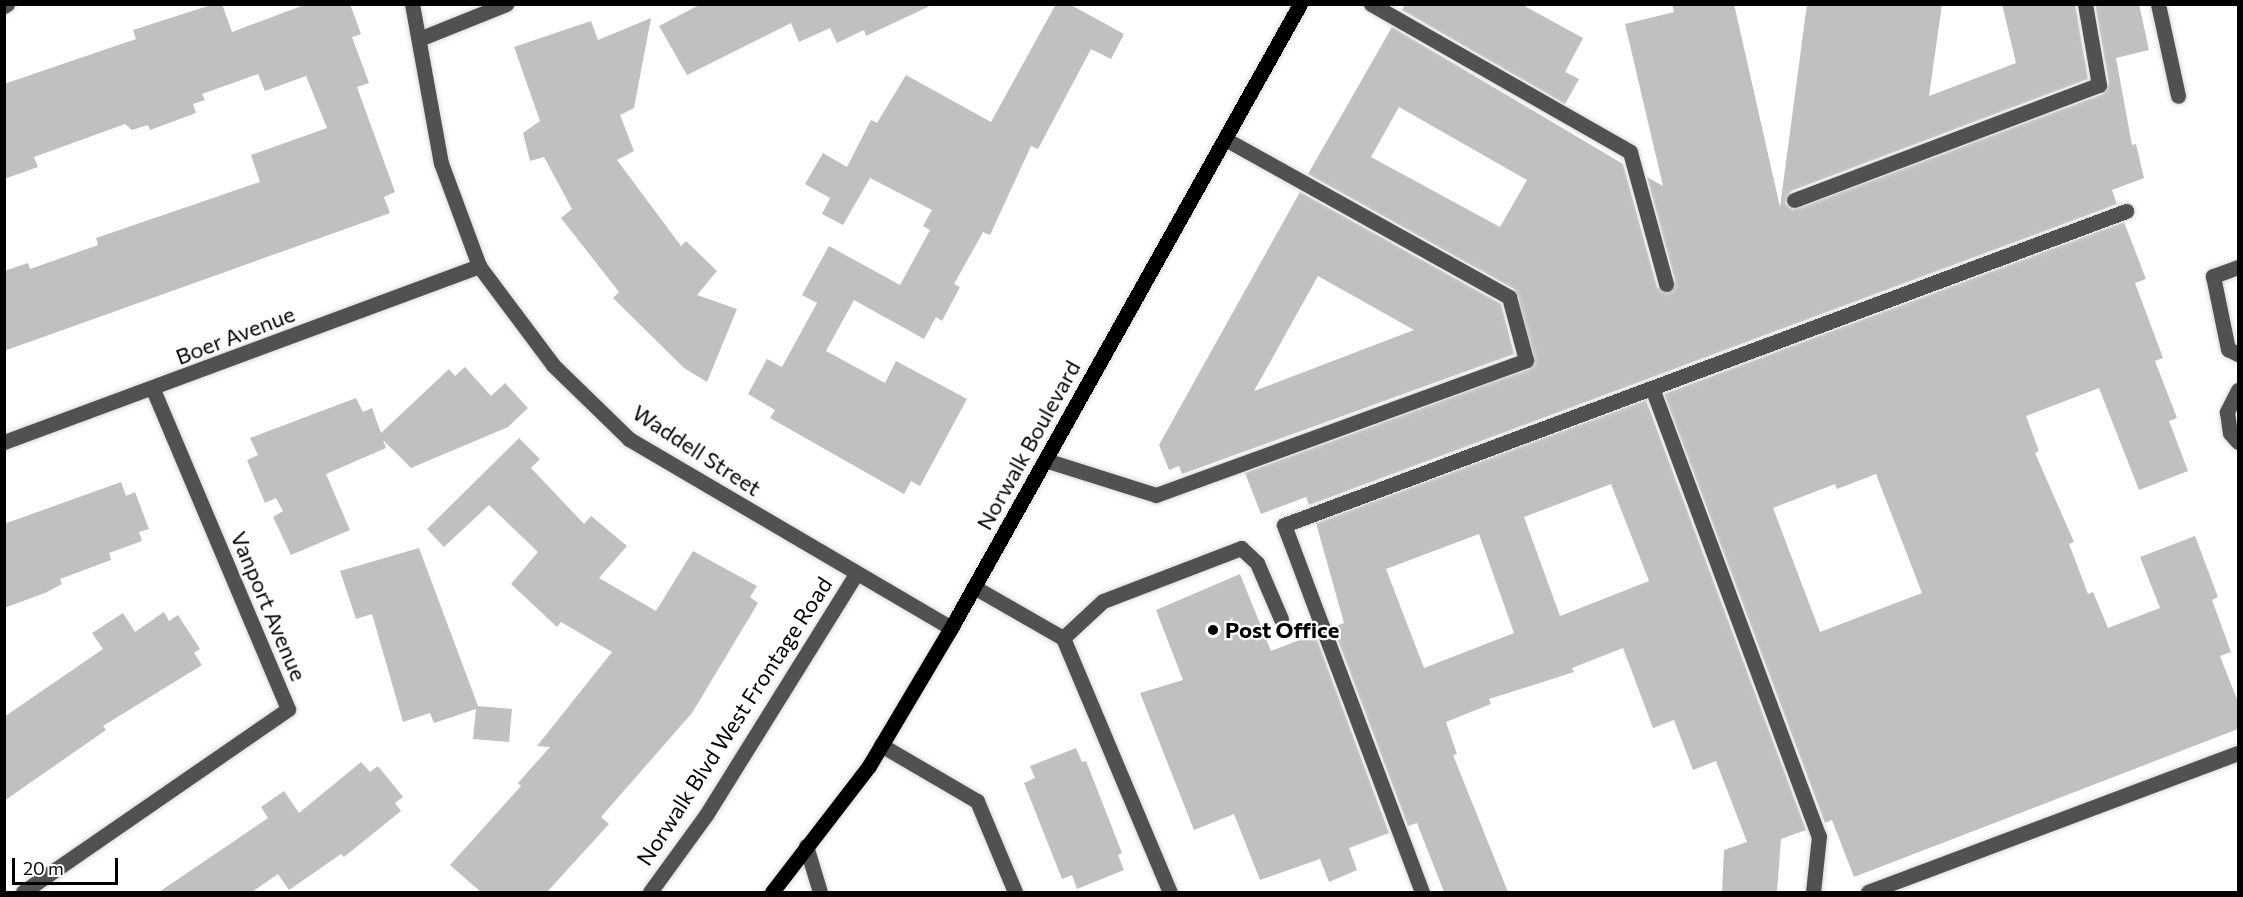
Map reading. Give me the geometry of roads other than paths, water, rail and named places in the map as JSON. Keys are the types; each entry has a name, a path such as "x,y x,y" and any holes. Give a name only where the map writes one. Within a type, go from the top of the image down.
{"main road":[{"name":"Norwalk Boulevard","path":"772,892 882,745 974,588 1300,4"}],"street":[{"name":"Waddell Street","path":"412,4 441,163 479,266 553,365 629,439 951,628"},
{"path":"420,39 506,4"},
{"path":"1371,4 1630,152 1666,284"},
{"path":"1794,200 2099,85 2085,4"},
{"path":"2158,4 2178,96"},
{"path":"1045,460 1156,495 1526,360 1509,297 1225,139"},
{"path":"1422,892 1284,525 2126,211"},
{"name":"Boer Avenue","path":"4,442 153,390 479,266"},
{"path":"2238,267 2213,276 2229,349 2238,354"},
{"path":"1652,388 1819,836 1813,892"},
{"name":"Vanport Avenue","path":"23,892 288,709 153,390"},
{"path":"2238,390 2227,412 2230,433 2238,442"},
{"path":"1063,638 1103,601 1241,548 1257,563 1281,619"},
{"name":"Norwalk Blvd West Frontage Road","path":"650,892 706,815 856,574"},
{"path":"974,588 1063,638 1170,892"},
{"path":"882,745 977,801 1015,892"},
{"path":"1868,892 2238,753"},
{"path":"806,846 820,892"}],"place":[{"name":"Post Office","path":"1213,630"}]}
